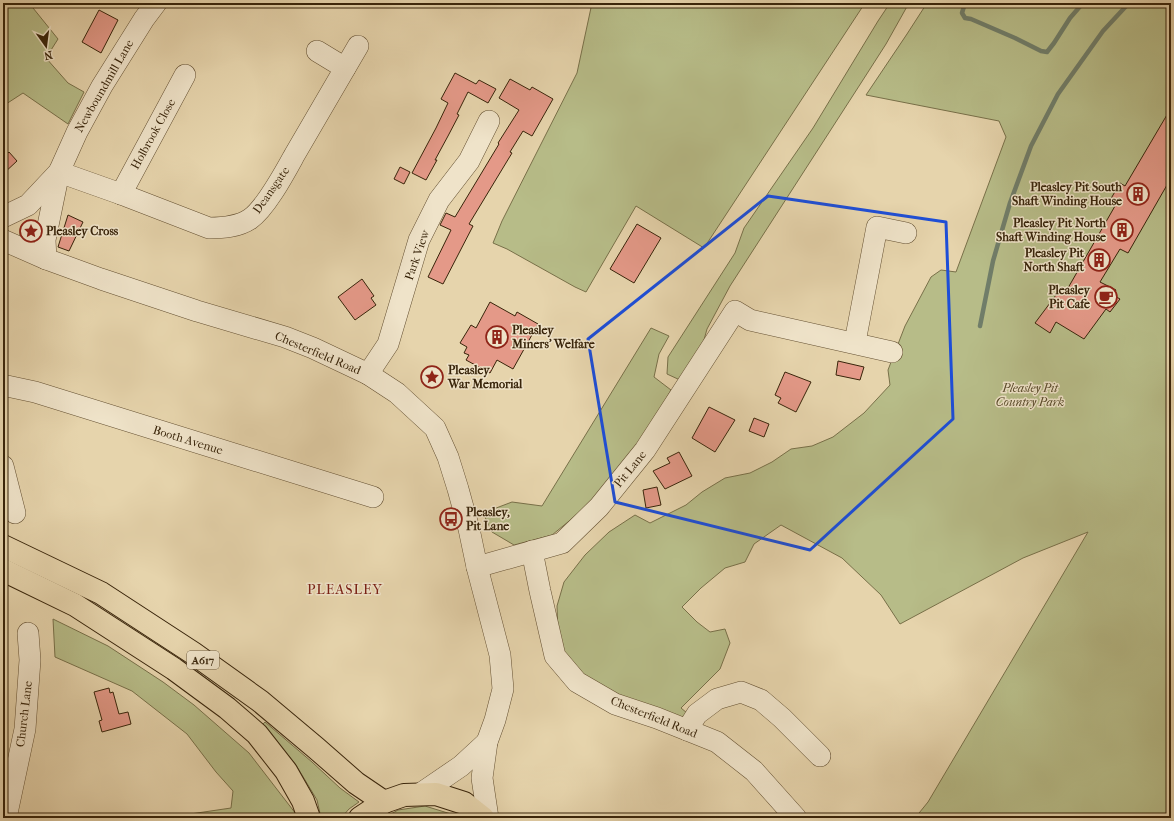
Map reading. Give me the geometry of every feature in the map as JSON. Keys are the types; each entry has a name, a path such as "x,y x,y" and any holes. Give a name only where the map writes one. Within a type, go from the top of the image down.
{"highway":[{"name":"A617","path":"3,546 101,593 193,653 260,701 356,783 384,802"},
{"name":"A617","path":"3,570 75,605 174,669 227,708 257,734 286,770 303,800 309,818"},
{"path":"360,818 384,802 404,795 420,794 436,794 464,803 483,818"}],"street":[{"name":"Newboundmill Lane","path":"46,259 45,240 59,172 77,132 102,86 144,19 156,3"},
{"name":"Deansgate","path":"59,172 209,228 236,226 250,220 259,211 277,184 358,46"},
{"path":"317,51 345,68"},
{"name":"Holbrook Close","path":"121,194 182,98 185,75"},
{"name":"Park View","path":"368,374 388,344 419,240 439,200 469,161 480,129"},
{"name":"Newboundmill Lane","path":"3,217 28,205 59,172"},
{"path":"892,352 855,342 878,227 906,233"},
{"name":"Chesterfield Road","path":"3,240 46,259 102,279 197,311 285,337 313,348 368,374 397,393 434,428 448,457 458,488 500,655 503,688 495,720 487,742 482,778 488,818"},
{"name":"Pit Lane","path":"477,567 562,543 599,507 645,450 735,311 750,320 855,342"},
{"name":"Booth Avenue","path":"3,387 7,386 35,392 373,497"},
{"path":"3,466 15,513"},
{"name":"Chesterfield Road","path":"532,551 555,656 578,682 615,704 657,718 717,742 754,771 796,818"},
{"name":"Church Lane","path":"6,818 25,729 30,660 28,633"},
{"path":"687,730 697,714 717,699 741,692 761,700 782,718 820,756"},
{"path":"420,794 460,766 487,742"}],"highlighted area":[{"path":"768,196 946,222 953,419 810,550 615,502 588,339"}],"green space":[{"path":"3,3 29,3 58,39 46,58 68,83 84,92 68,124 23,93 3,106"},
{"path":"592,3 865,3 704,248 636,206 586,292 507,249 493,243 502,221 577,73"},
{"path":"890,3 909,3 886,44 730,286 707,329 702,347 680,380 667,374 668,357 735,253 744,228 813,128"},
{"name":"Pleasley Pit Country Park","path":"927,3 1171,3 1171,818 915,818 928,802 1088,532 1023,558 900,624 881,595 842,558 781,525 754,544 745,562 725,568 701,588 682,607 710,632 725,629 730,643 720,669 681,708 687,713 680,719 675,720 600,686 581,672 565,654 558,633 557,606 564,582 585,555 609,532 635,515 650,523 686,505 702,492 725,478 750,473 772,462 791,449 812,446 833,437 864,413 890,385 888,370 905,326 931,277 941,270 956,272 1006,137 999,121 866,95"},
{"path":"29,220 36,222 38,225 38,233 35,237 29,240 20,237 20,229 24,223"},
{"path":"651,328 669,336 659,354 654,377 671,390 641,443 596,499 552,535 514,545 492,532 483,513 512,502 542,506"},
{"path":"53,619 108,646 163,682 194,705 249,753 298,818 163,818 231,808 233,791 216,772 187,734 132,691 55,657"},
{"path":"265,722 340,788 359,802 349,809 341,818 321,818 317,800 296,765 262,725"},
{"path":"425,806 464,818 384,818 398,810"}],"building":[{"path":"99,10 118,20 101,53 82,42"},
{"path":"455,73 476,84 479,80 496,89 488,103 468,92 457,114 459,115 426,180 412,173 448,103 441,99"},
{"path":"510,79 530,90 532,87 553,99 532,136 523,131 510,152 512,153 469,224 473,226 443,284 428,277 451,230 440,225 446,213 455,217 519,110 499,98"},
{"path":"1171,108 1171,178 1128,253 1120,249 1100,282 1116,290 1113,295 1120,299 1110,312 1106,309 1084,339 1056,322 1050,333 1035,323 1059,291 1064,295 1115,206 1109,202 1120,183 1125,186"},
{"path":"9,152 17,161 3,174 3,158"},
{"path":"400,167 410,172 404,184 394,179"},
{"path":"68,215 83,222 69,251 58,247"},
{"path":"637,224 661,238 634,283 610,269"},
{"path":"362,279 374,296 371,298 376,305 355,320 338,297"},
{"name":"Pleasley Miners' Welfare","path":"490,302 515,316 517,312 538,324 513,369 497,360 490,373 466,360 469,355 464,353 467,347 460,343 471,325 476,328"},
{"path":"838,361 864,367 860,380 836,375"},
{"path":"785,372 811,382 796,412 778,403 781,398 775,395"},
{"path":"709,407 735,420 715,452 692,438"},
{"path":"754,418 769,424 764,437 749,431"},
{"path":"679,452 692,476 665,489 653,471 670,463 667,458"},
{"path":"657,487 661,505 646,508 643,490"},
{"path":"109,688 110,693 113,692 119,714 128,712 131,724 102,732 99,721 102,720 94,692"}],"waterway":[{"path":"965,3 962,13 965,18 971,19 1041,51 1047,52 1070,18 1083,3"},
{"path":"980,326 993,261 1010,203 1031,146 1058,94 1103,31 1129,3"}],"place":[{"name":"Pleasley Pit South Shaft Winding House","path":"1138,194"},
{"name":"Pleasley Pit North Shaft Winding House","path":"1122,230"},
{"name":"Pleasley Cross","path":"31,231"},
{"name":"Pleasley Pit North Shaft","path":"1099,260"},
{"name":"Pleasley Pit Cafe","path":"1106,297"},
{"name":"Pleasley Miners' Welfare","path":"497,337"},
{"name":"Pleasley War Memorial","path":"432,377"},
{"name":"Pleasley, Pit Lane","path":"451,519"}],"district":[{"name":"PLEASLEY","path":"345,589"}]}
